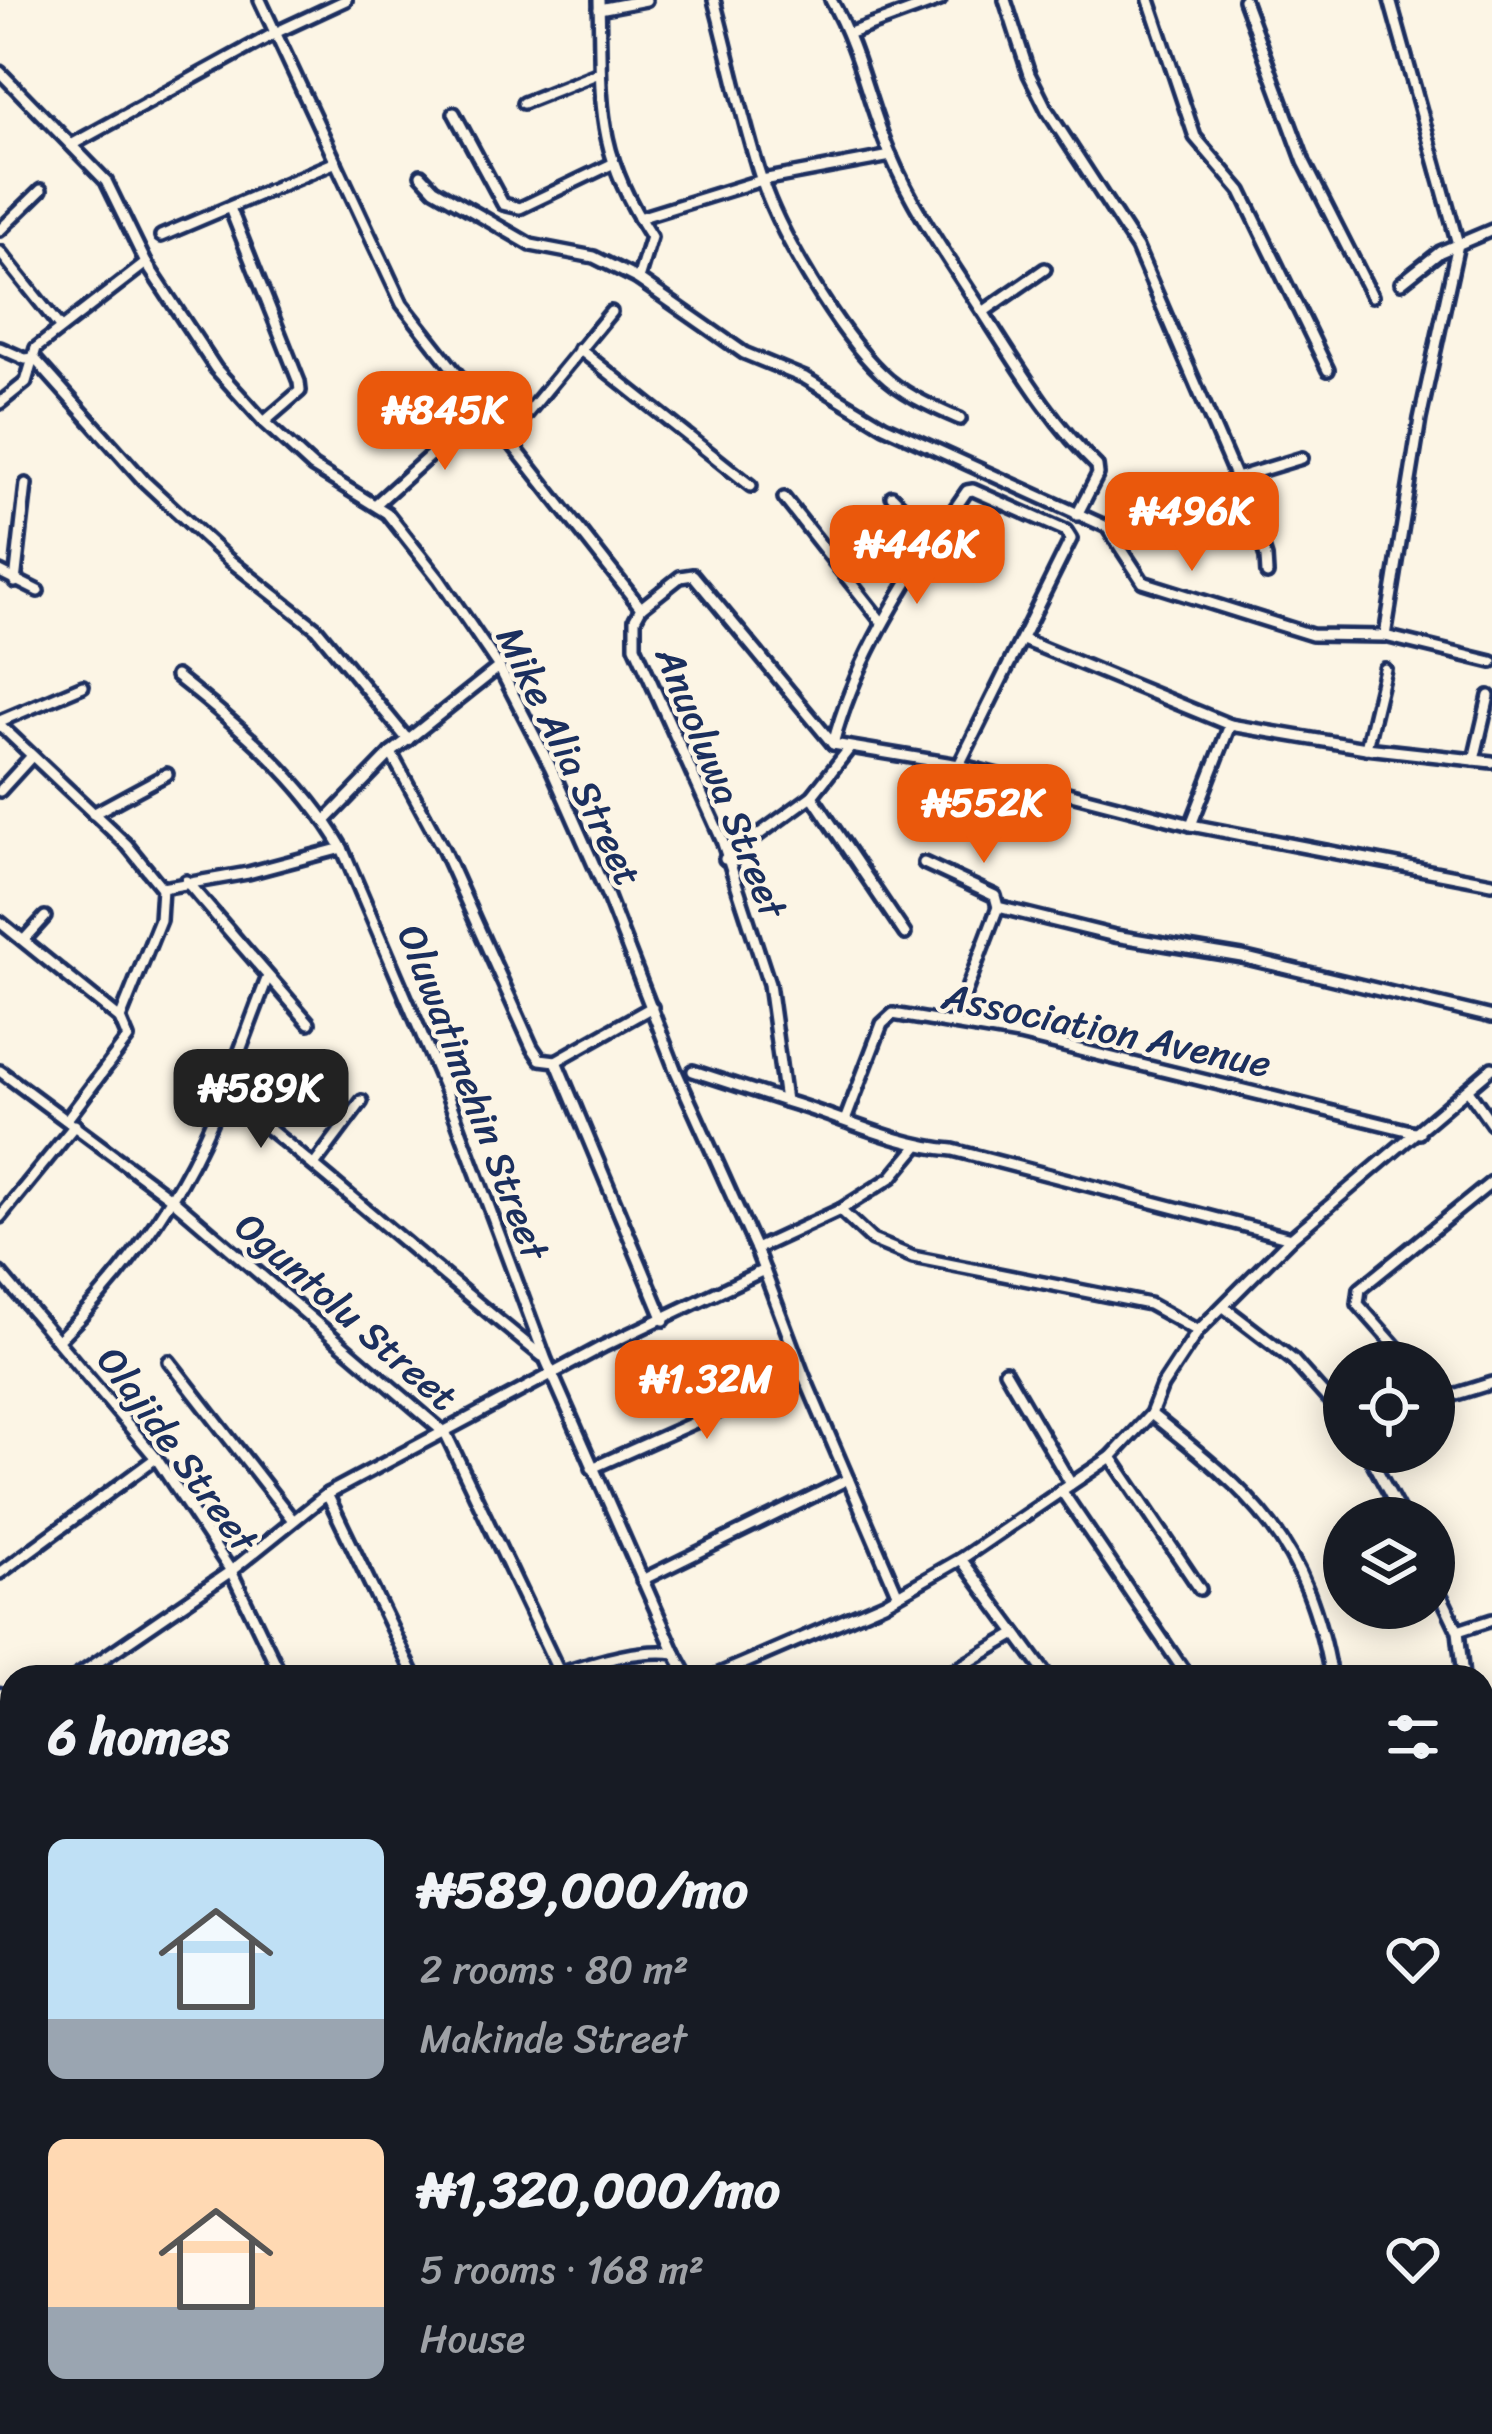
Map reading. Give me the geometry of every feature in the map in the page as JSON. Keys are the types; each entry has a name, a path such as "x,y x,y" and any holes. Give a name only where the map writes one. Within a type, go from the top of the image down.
{"street":[{"name":"Anuoluwa Street","path":"260,0 401,304 641,608 635,619 635,646 722,840 769,984 785,1101"},
{"path":"73,144 346,0"},
{"path":"638,279 651,237 612,164 604,133 599,4 646,0"},
{"path":"714,0 762,181 807,269 882,375 960,419"},
{"path":"831,0 850,33 891,156 940,246 1021,374 1068,438 1097,466 1098,474 1077,515"},
{"path":"850,33 940,0"},
{"path":"1005,0 1029,74 1047,110 1137,248 1236,478 1266,557 1267,574"},
{"path":"1149,0 1195,137 1241,191 1328,370"},
{"path":"1244,0 1304,162 1372,296"},
{"path":"1385,636 1420,419 1458,244 1390,0"},
{"name":"Mike Alia Street","path":"0,72 106,181 146,263 215,369 314,466 376,504 439,579 499,667 560,790 897,1592"},
{"path":"523,103 599,73"},
{"path":"454,113 503,204 520,208 612,164"},
{"path":"639,218 762,181 891,156"},
{"path":"161,236 336,162"},
{"path":"421,175 434,189 531,245 594,257 638,279 744,353 805,378 884,426 1107,527 1143,582 1312,635 1385,636 1492,662"},
{"path":"0,230 41,190"},
{"path":"230,208 299,382 295,397 264,422"},
{"path":"1401,284 1428,260 1492,230"},
{"path":"0,251 59,326"},
{"path":"0,403 26,382 36,347 146,263"},
{"path":"983,312 1045,269"},
{"path":"507,438 610,311"},
{"path":"0,348 34,358"},
{"path":"579,349 751,486"},
{"path":"34,358 100,436 158,494 228,559 317,628 408,740"},
{"path":"376,504 484,407"},
{"path":"1150,528 1236,478 1302,458"},
{"path":"15,582 26,484"},
{"path":"832,744 844,701 881,621 967,491 973,490 1066,532 1071,539 959,765"},
{"path":"892,496 934,539"},
{"path":"784,498 881,621"},
{"path":"0,572 38,591"},
{"path":"641,608 680,577 693,575 832,744 959,765 1191,825 1492,883"},
{"path":"1022,640 1230,725 1366,748 1492,762"},
{"path":"326,820 391,753 499,667"},
{"path":"1366,748 1385,669"},
{"name":"Oluwatimehin Street","path":"176,676 237,724 326,820 342,848 445,1089 546,1360 682,1665"},
{"path":"83,686 0,723 127,844 161,887 160,920 120,1019"},
{"path":"1474,760 1489,696"},
{"path":"1191,825 1230,725"},
{"path":"725,859 812,796 849,749"},
{"path":"391,753 443,849 540,1059 556,1061 652,1007"},
{"path":"0,791 31,757"},
{"path":"93,814 167,774"},
{"path":"812,796 905,934"},
{"path":"161,887 248,874 342,848"},
{"path":"924,862 995,896 998,907 954,1023"},
{"path":"186,881 309,1023"},
{"path":"998,907 1115,937 1242,957 1492,1016"},
{"path":"24,940 45,917"},
{"path":"0,922 120,1019 128,1038 0,1216"},
{"path":"59,1339 100,1299 172,1199 223,1092 267,979"},
{"name":"Association Avenue","path":"846,1118 882,1024 893,1014 1019,1035 1419,1132"},
{"path":"556,1061 664,1320"},
{"path":"741,1665 884,1603 961,1559 1111,1457 1150,1414 1162,1386 1198,1331 1291,1238 1492,1068"},
{"name":"Oguntolu Street","path":"0,1070 172,1199 446,1434 550,1665"},
{"path":"693,1071 846,1118 917,1147 999,1161 1291,1238"},
{"path":"1468,1090 1492,1124"},
{"path":"223,1092 546,1360"},
{"path":"314,1164 362,1101"},
{"path":"756,1249 840,1210 892,1177 917,1147"},
{"path":"1391,1341 1358,1304 1360,1289 1492,1182"},
{"path":"840,1210 872,1240 913,1257 1149,1304 1198,1331"},
{"path":"94,1665 231,1571 327,1494 604,1346 764,1270"},
{"name":"Olajide Street","path":"0,1273 156,1458 231,1571 276,1665"},
{"path":"1226,1308 1293,1360 1323,1394"},
{"path":"169,1361 292,1519"},
{"path":"1006,1371 1066,1487 1180,1665"},
{"path":"592,1468 803,1374"},
{"path":"1455,1394 1492,1383"},
{"path":"1150,1414 1232,1479 1264,1515 1307,1586 1327,1665"},
{"path":"1111,1457 1200,1589"},
{"path":"0,1573 156,1458"},
{"path":"642,1580 848,1480"},
{"path":"327,1494 409,1665"},
{"path":"961,1559 1039,1665"},
{"path":"1458,1631 1492,1620"},
{"path":"1455,1625 1461,1665"},
{"path":"963,1665 1016,1634"},
{"path":"593,1665 640,1653 675,1653"}]}
